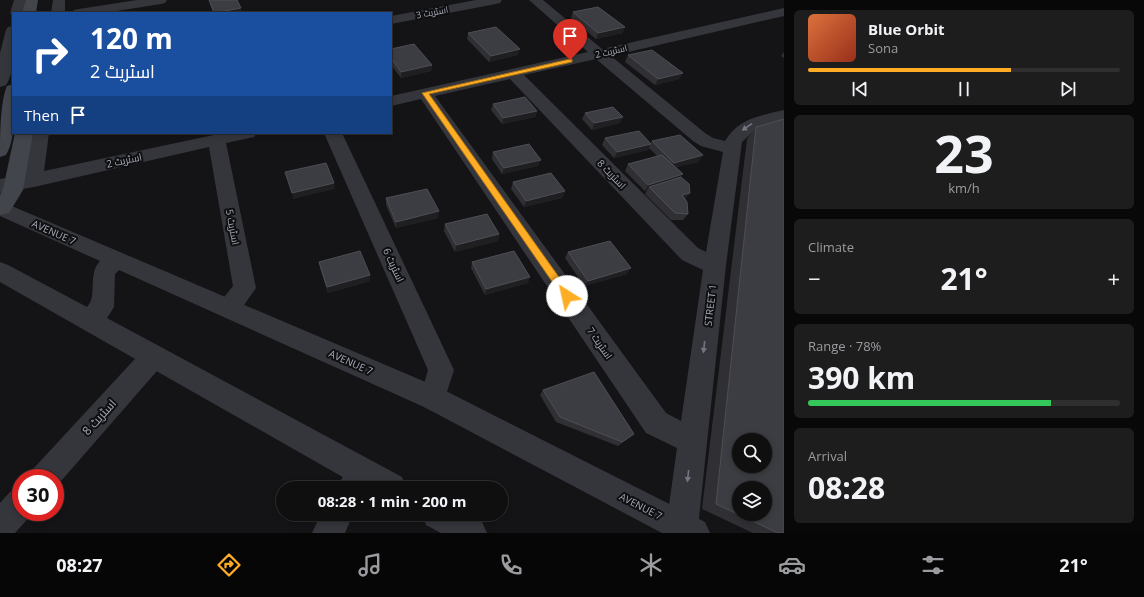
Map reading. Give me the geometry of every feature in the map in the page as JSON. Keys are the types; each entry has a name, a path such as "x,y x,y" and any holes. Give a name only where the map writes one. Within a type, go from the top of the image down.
{"main road":[{"path":"29,12 32,0"},
{"path":"0,151 12,94"},
{"path":"4,196 24,134"}],"street":[{"path":"17,12 20,0"},
{"path":"58,12 59,0"},
{"path":"85,12 161,0"},
{"name":"اسٹریٹ 3","path":"392,20 496,0"},
{"path":"535,0 699,137 707,142 732,149"},
{"name":"اسٹریٹ 2","path":"392,101 784,12"},
{"path":"0,82 12,34"},
{"name":"اسٹریٹ 8","path":"514,74 690,254 715,265"},
{"name":"اسٹریٹ 7","path":"425,93 656,423 692,441"},
{"name":"STREET 1","path":"688,530 692,441 732,149 736,136 747,127 754,123 784,115"},
{"path":"34,180 40,134"},
{"name":"اسٹریٹ 2","path":"4,196 34,180 244,134"},
{"name":"اسٹریٹ 6","path":"333,134 441,370 433,398"},
{"name":"اسٹریٹ 5","path":"217,140 245,288 229,308"},
{"name":"AVENUE 7","path":"4,196 115,259 433,398 688,530"},
{"path":"90,320 102,306 104,271 115,259"},
{"path":"0,271 154,356 356,479"},
{"name":"اسٹریٹ 8","path":"52,469 154,356"},
{"path":"0,526 12,513"},
{"path":"328,533 334,521"},
{"path":"450,521 471,533"}],"building":[{"path":"209,0 237,0 241,8 219,12 214,12"},
{"path":"598,7 625,27 598,33 573,12"},
{"path":"496,27 520,49 491,56 468,33"},
{"path":"414,44 432,65 401,72 392,59 392,49"},
{"path":"652,50 683,73 658,79 628,55"},
{"path":"525,97 537,111 503,118 493,104"},
{"path":"613,107 623,117 594,123 585,113"},
{"path":"784,119 784,533 778,533 752,521 772,521 772,481 732,481 732,511 716,504 756,127"},
{"path":"639,131 651,144 617,152 605,138"},
{"path":"680,135 703,155 674,163 652,141"},
{"path":"529,144 541,160 504,168 493,152"},
{"path":"662,155 683,174 648,185 628,164"},
{"path":"326,163 334,183 292,193 285,172"},
{"path":"551,173 565,191 526,201 513,182"},
{"path":"681,177 689,184 690,193 682,195 687,202 688,214 675,213 649,187"},
{"path":"427,189 439,211 396,222 386,198"},
{"path":"487,214 499,234 456,245 445,224"},
{"path":"610,241 631,268 588,281 568,252"},
{"path":"360,251 370,275 327,287 319,262"},
{"path":"514,251 530,277 486,289 472,262"},
{"path":"594,372 634,434 622,442 560,417 543,390"}],"route":[{"path":"567,296 425,93 514,74 570,60"}]}
